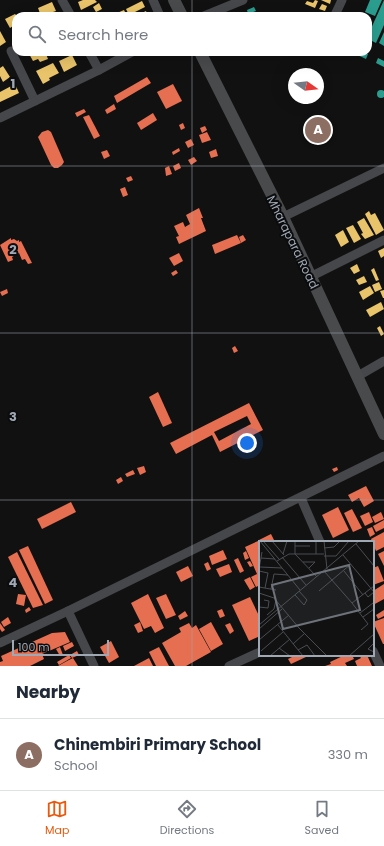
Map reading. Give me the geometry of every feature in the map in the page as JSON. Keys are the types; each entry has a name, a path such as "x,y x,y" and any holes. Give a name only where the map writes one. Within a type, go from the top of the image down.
{"main road":[{"path":"174,0 180,12"},
{"name":"Mharapara Road","path":"202,56 283,217 384,434"}],"street":[{"path":"62,0 69,12"},
{"path":"153,0 158,12"},
{"path":"214,12 243,0"},
{"path":"336,12 342,0"},
{"path":"13,56 35,101"},
{"path":"92,56 99,70"},
{"path":"0,118 125,56"},
{"path":"283,217 384,168"},
{"path":"310,277 384,240"},
{"path":"358,376 384,361"},
{"path":"0,643 301,498 384,456"},
{"path":"301,498 320,541"},
{"path":"68,611 94,666"},
{"path":"229,666 259,652"},
{"path":"374,653 380,666"}],"building: Homes":[{"path":"83,0 95,0 97,2 81,10 78,2"},
{"path":"315,0 318,1 315,8 305,4 307,1 313,3"},
{"path":"321,0 331,0 330,4"},
{"path":"142,1 145,7 135,12 128,12 126,9"},
{"path":"52,2 56,11 40,12 38,8"},
{"path":"99,3 102,9 96,12 93,7"},
{"path":"322,4 327,6 325,11 319,9"},
{"path":"12,16 12,27 10,28 5,19"},
{"path":"0,31 6,42 0,46"},
{"path":"30,56 47,56 48,59 40,62 38,59 33,61"},
{"path":"72,56 77,65 64,72 59,61"},
{"path":"53,63 59,73 49,78 50,80 43,84 36,71"},
{"path":"3,66 10,77 3,82 0,76 0,68"},
{"path":"15,84 19,93 0,102 0,92"},
{"path":"369,211 371,215 375,213 384,230 376,235 365,214"},
{"path":"364,218 374,235 365,239 361,234 363,233 357,222"},
{"path":"353,225 361,239 354,243 346,228"},
{"path":"343,230 349,242 341,247 335,235"},
{"path":"384,248 384,256 381,258 378,251"},
{"path":"357,264 360,271 354,274 350,268"},
{"path":"374,268 379,280 376,281 371,270"},
{"path":"364,276 367,282 359,285 356,280"},
{"path":"379,282 382,289 375,292 372,285"},
{"path":"370,286 374,293 363,300 359,292"},
{"path":"384,290 384,298 383,298 380,291"},
{"path":"381,302 384,309 370,317 366,310"},
{"path":"380,326 384,334 381,336 377,328"}],"building: Shops":[{"path":"147,77 151,83 117,103 114,96"},
{"path":"173,84 182,101 166,109 157,92"},
{"path":"114,104 116,109 107,114 105,110"},
{"path":"84,109 86,112 77,117 75,113"},
{"path":"153,113 157,120 141,130 137,123"},
{"path":"89,115 100,136 94,139 83,117"},
{"path":"183,123 185,128 181,130 179,125"},
{"path":"205,126 207,130 202,133 200,128"},
{"path":"48,130 51,132 64,162 58,168 54,168 51,165 38,137 42,132"},
{"path":"207,132 211,140 202,143 199,135"},
{"path":"191,139 194,145 188,148 185,142"},
{"path":"179,148 180,151 173,155 172,152"},
{"path":"216,149 218,156 211,158 209,152"},
{"path":"107,150 110,156 104,159 101,152"},
{"path":"194,157 197,161 191,165 188,160"},
{"path":"179,163 181,168 175,171 173,166"},
{"path":"169,166 172,174 166,176 165,168"},
{"path":"131,176 133,180 128,182 126,178"},
{"path":"125,187 128,195 123,197 120,189"},
{"path":"199,208 206,231 179,244 176,237 179,236 174,226 183,222 185,227 190,224 186,215"},
{"path":"237,235 241,243 215,254 212,245"},
{"path":"243,235 246,240 241,243 239,237"},
{"path":"11,238 11,240 14,239 17,241 19,240 19,242 21,241 32,263 28,264 25,259 22,260 19,253 12,257 13,260 8,262 0,245"},
{"path":"179,253 183,261 174,266 169,258"},
{"path":"176,270 178,273 173,276 171,273"},
{"path":"7,289 8,293 2,296 0,292"},
{"path":"235,346 238,351 234,353 232,348"},
{"path":"158,392 172,423 163,427 149,397"},
{"path":"249,403 263,430 220,452 212,435 176,454 170,443","holes":["247,416 251,424 219,441 214,432"]},
{"path":"144,466 146,472 140,475 137,468"},
{"path":"337,467 338,470 334,472 332,469"},
{"path":"133,470 135,474 127,477 125,474"},
{"path":"121,477 123,481 118,484 116,480"},
{"path":"366,486 374,501 364,507 359,498 352,502 348,495"},
{"path":"71,502 76,512 42,529 37,519"},
{"path":"338,507 349,530 333,538 322,515"},
{"path":"352,509 362,528 353,532 344,513"},
{"path":"369,512 373,522 365,526 360,516"},
{"path":"381,512 384,519 375,523 372,517"},
{"path":"384,520 384,528 376,532 373,526"},
{"path":"372,527 375,534 370,537 367,529"},
{"path":"384,532 384,547 376,551 374,541 372,541 371,539"},
{"path":"271,534 274,541 260,541"},
{"path":"258,541 259,543 259,586 256,587 251,577 257,574 245,547"},
{"path":"28,546 53,600 45,604 19,550"},
{"path":"223,550 227,559 212,565 209,556"},
{"path":"246,551 249,558 245,560 243,553"},
{"path":"384,551 384,566 378,554"},
{"path":"17,552 43,605 33,608 8,557"},
{"path":"238,558 244,571 240,573 234,560"},
{"path":"250,561 253,566 250,567 247,562"},
{"path":"208,562 211,569 207,571 204,564"},
{"path":"229,564 232,572 220,577 216,569"},
{"path":"188,566 193,576 181,582 176,572"},
{"path":"378,566 384,581 374,585 374,568"},
{"path":"250,577 255,587 250,590 244,580"},
{"path":"384,584 384,599 374,604 374,590"},
{"path":"18,594 26,595 24,606 16,604"},
{"path":"148,594 164,628 155,633 151,626 144,629 131,603"},
{"path":"166,594 176,615 166,619 156,598"},
{"path":"250,597 259,616 259,636 249,641 232,605"},
{"path":"29,607 31,610 26,613 25,610"},
{"path":"222,609 225,616 220,618 217,611"},
{"path":"384,610 384,616 378,619 376,615"},
{"path":"185,611 188,616 180,620 178,616"},
{"path":"8,617 11,623 4,627 1,622"},
{"path":"384,618 384,644 374,624 374,622"},
{"path":"140,622 143,631 138,633 134,625"},
{"path":"211,622 223,644 211,651 199,629"},
{"path":"0,623 5,630 2,632 0,629"},
{"path":"189,623 192,628 196,625 211,652 186,666 175,666 162,643 181,632 179,628"},
{"path":"230,623 234,631 230,634 225,625"},
{"path":"65,632 70,642 42,654 44,659 30,666 0,666 0,662 3,661 1,656 52,633"},
{"path":"111,641 119,657 109,663 100,647"},
{"path":"72,642 74,646 65,651 63,646"},
{"path":"60,647 63,655 60,656 56,649"},
{"path":"159,647 169,666 156,666 149,652"},
{"path":"77,651 79,655 72,658 70,655"},
{"path":"69,655 71,658 59,665 57,662"},
{"path":"294,656 308,656 291,664 288,659"},
{"path":"343,656 352,656 354,659 345,663 347,666 325,666 331,664 330,662"},
{"path":"360,656 367,656 372,666 357,666 355,661 361,658"},
{"path":"73,658 78,666 58,666 67,661"},
{"path":"149,658 153,666 134,666"}],"building: Schools":[{"path":"370,0 382,0 375,16 372,15 372,12 365,12"},
{"path":"384,0 384,25 376,43 372,41 372,26"},
{"path":"254,7 256,11 248,12 247,10"},
{"path":"384,32 384,46 379,43"},
{"path":"360,56 367,56 366,59"},
{"path":"378,58 384,61 384,67 376,63"},
{"path":"381,90 384,91 384,97 381,98 378,97 377,94 378,91"}],"place":[{"name":"Chinembiri Primary School","path":"318,130"}]}
